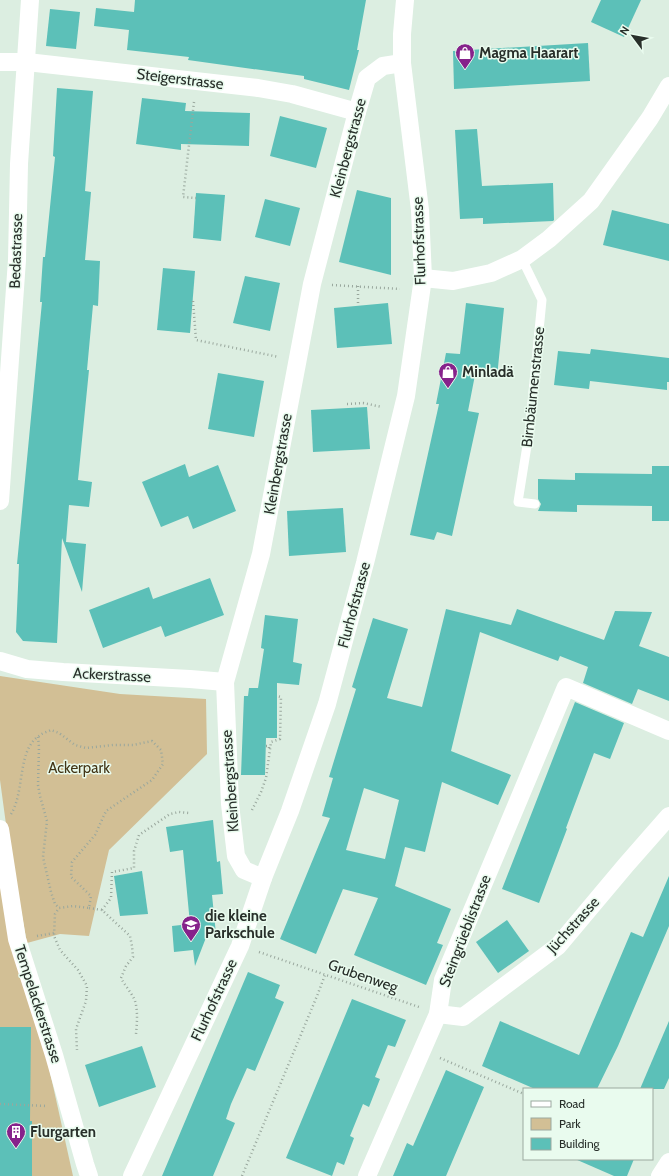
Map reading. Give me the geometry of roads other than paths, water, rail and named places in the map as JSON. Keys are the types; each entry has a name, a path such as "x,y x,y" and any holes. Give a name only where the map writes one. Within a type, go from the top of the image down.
{"street":[{"name":"Bedastrasse","path":"0,501 17,260 19,164 30,0"},
{"name":"Flurhofstrasse","path":"132,1176 240,946 263,878 290,811 327,704 365,563 406,396 423,278 420,210 402,63 402,34 405,0"},
{"name":"Steigerstrasse","path":"0,62 27,62 258,88 292,94 357,112"},
{"name":"Kleinbergstrasse","path":"263,878 244,870 236,856 230,804 225,682 261,554 312,284 357,112 367,78 383,66 402,63"},
{"path":"423,278 456,280 491,273 522,259 549,239 591,201 650,118 669,86"},
{"name":"Ackerstrasse","path":"0,661 27,668 63,672 225,682"},
{"name":"Steingrüeblistrasse","path":"367,1176 438,1014 444,980 566,687 669,731"},
{"name":"Jüchstrasse","path":"438,1014 463,1017 558,946 669,816"},
{"name":"Tempelackerstrasse","path":"4,823 17,940 54,1055 89,1176"},
{"path":"660,1176 669,1162"}],"lane":[{"name":"Birnbäumenstrasse","path":"522,259 542,300 529,433 518,502 535,504"}],"place":[{"name":"Magma Haarart","path":"465,70"},
{"name":"Minladä","path":"448,389"},
{"name":"die kleine Parkschule","path":"191,942"},
{"name":"Flurgarten","path":"16,1149"}],"park label":[{"name":"Ackerpark","path":"79,768"}]}
